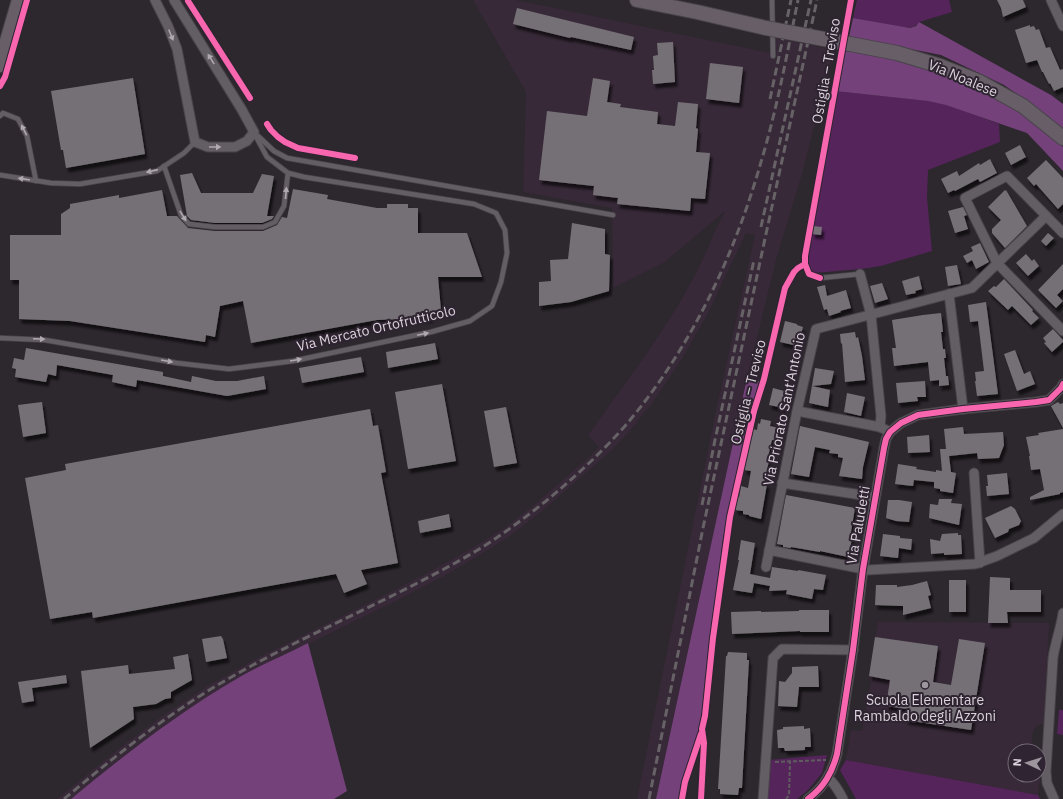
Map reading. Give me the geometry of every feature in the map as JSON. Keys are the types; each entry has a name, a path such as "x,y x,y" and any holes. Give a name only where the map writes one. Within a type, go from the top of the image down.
{"main road":[{"path":"0,65 19,0"},
{"name":"Via Noalese","path":"637,0 766,28 904,55 940,66 980,82 1023,106 1063,138"}],"street":[{"path":"155,0 168,26 177,49 195,142 208,147 235,147 247,142 254,132"},
{"name":"Via Mercato Ortofrutticolo","path":"174,0 254,132"},
{"path":"1051,0 1062,23"},
{"path":"1063,233 1006,176 965,198 997,263 1063,331"},
{"name":"Via Priorato Sant'Antonio","path":"766,567 797,411 816,329 972,288 1046,216"},
{"path":"860,274 871,315 881,416 880,427"},
{"path":"949,294 963,409"},
{"path":"797,411 880,427 890,432 902,423 918,415 1049,400 1063,384"},
{"name":"Via Paludetti","path":"808,799 816,793 828,778 837,754 853,650 863,569 884,448 886,439 890,432"},
{"path":"974,472 980,563"},
{"path":"782,483 875,497"},
{"path":"769,550 874,570 980,563 1034,538 1063,514"},
{"path":"1054,799 1047,783 1046,771 1053,658 1063,613"},
{"path":"763,799 773,658 782,649 853,650"},
{"path":"828,778 833,782 843,799"}],"lane":[{"path":"772,0 773,56"},
{"path":"0,116 4,113 18,119 27,136 36,181"},
{"path":"254,132 274,151 287,158 613,215"},
{"name":"Via Mercato Ortofrutticolo","path":"0,338 45,340 177,362 230,369 293,361 431,332 470,321 492,306 501,282 507,253 505,230 496,213 474,204 304,177 288,172 267,157 254,132"},
{"path":"0,175 51,183 80,184 157,171 184,153 195,142"},
{"path":"164,166 181,215 189,224 215,227 263,227 275,222 284,206 288,172"},
{"path":"820,278 860,274"}],"path":[{"path":"766,762 827,759"},
{"path":"820,760 825,767"},
{"path":"786,799 789,795 790,762"}],"shaded area":[{"path":"473,0 516,0 770,53 774,37 834,50 802,174 776,260 747,378 656,799 637,799 716,411 755,235 746,233 707,315 683,357 651,405 612,450 542,511 510,536 444,576 238,678 165,725 126,754 71,799 57,799 121,747 161,717 206,687 261,656 393,591 440,566 503,529 534,505 599,447 588,435 648,352 679,304 695,275 725,211 665,262 613,288 612,208 523,192 526,92"},
{"path":"857,0 949,0 952,12 919,22 912,27 902,27 853,18"},
{"path":"853,18 910,28 916,26 919,22 1051,95 1063,104 1063,130 1048,116 1004,85 941,55 849,37"},
{"path":"842,48 898,59 949,75 1002,100 1040,127 1063,147 1063,171 1027,133 946,105 928,101 835,91"},
{"path":"835,91 930,101 948,105 999,124 1000,142 928,170 927,198 932,251 881,266 861,269 814,273 808,268 807,259"},
{"path":"747,378 759,381 740,457 723,538 701,722 680,787 680,799 656,799"},
{"path":"878,622 1049,623 1044,723 1037,726 1034,730 1032,735 1033,743 1007,743 1007,783 1039,783 1038,795 846,760 851,730 862,731 871,682 869,676"},
{"path":"308,643 347,791 334,799 71,799 111,766 194,705 246,673"},
{"path":"1059,710 1063,710 1063,735 1057,734"},
{"path":"827,755 822,773 807,791 797,799 765,799 768,760"},
{"path":"846,760 1038,795 1040,799 856,799 840,770"}],"building":[{"path":"997,0 1023,0 1026,7 1003,17"},
{"path":"517,8 634,37 631,50 570,38 513,24"},
{"path":"1030,25 1030,27 1034,26 1036,30 1039,29 1046,48 1050,47 1060,70 1063,69 1063,87 1054,91 1042,72 1037,60 1026,63 1015,30"},
{"path":"673,42 675,82 653,84 653,56 658,55 657,43"},
{"path":"710,63 743,67 739,103 706,99"},
{"path":"133,78 145,154 66,168 63,150 61,150 51,91"},
{"path":"593,78 610,81 607,102 621,104 620,107 658,112 657,124 675,126 678,102 698,104 696,152 710,153 705,199 691,198 690,211 617,204 618,198 593,195 594,186 539,180 547,111 587,116"},
{"path":"1020,145 1026,157 1011,165 1005,153"},
{"path":"990,159 997,173 980,182 978,179 948,193 941,179 957,171 959,176 979,163 980,165"},
{"path":"1046,160 1063,178 1063,204 1058,209 1036,184 1034,186 1027,178"},
{"path":"192,173 201,193 253,193 262,174 274,176 267,216 274,216 272,219 262,223 215,223 191,220 187,216 180,175"},
{"path":"293,189 328,195 327,199 377,208 387,208 387,204 408,204 408,208 418,208 418,233 467,233 482,277 438,277 441,310 430,311 431,318 377,320 251,343 243,301 220,306 215,337 206,335 205,342 70,321 19,319 19,280 10,280 10,235 61,235 61,214 70,208 70,204 119,195 119,198 162,190 167,216 177,216 188,228 215,231 263,231 277,225 282,217 287,218"},
{"path":"1005,190 1027,226 1005,248 992,233 992,229 1001,220 988,207"},
{"path":"963,207 967,215 964,216 968,229 955,233 948,211"},
{"path":"572,223 605,229 605,254 610,255 609,291 571,302 539,306 539,282 551,281 550,260 568,259"},
{"path":"813,226 822,227 821,235 812,234"},
{"path":"1048,233 1054,238 1046,246 1041,241"},
{"path":"980,243 989,262 976,269 972,260 967,263 963,256 973,251 971,247"},
{"path":"1026,254 1032,261 1034,259 1039,266 1028,276 1016,263"},
{"path":"1063,264 1063,289 1057,295 1063,301 1056,308 1038,290"},
{"path":"957,265 961,284 948,286 945,267"},
{"path":"919,276 922,289 915,291 916,293 906,295 902,281"},
{"path":"1004,279 1039,318 1031,325 1012,306 1008,310 988,291 994,286 996,287"},
{"path":"882,283 888,299 875,303 870,286"},
{"path":"825,285 827,296 846,290 851,308 829,316 827,309 824,310 817,287"},
{"path":"986,302 998,394 977,396 975,372 984,371 978,321 970,322 968,305"},
{"path":"941,313 943,332 941,332 943,349 945,349 946,358 944,358 946,376 948,376 949,385 939,386 939,380 930,381 928,362 894,366 892,348 896,348 892,320"},
{"path":"785,321 803,327 798,346 780,342"},
{"path":"1053,329 1063,340 1063,342 1052,352 1044,343 1046,342 1043,338"},
{"path":"855,332 856,338 858,337 862,356 865,380 845,382 840,334"},
{"path":"435,343 438,359 388,368 386,352"},
{"path":"26,348 163,372 163,376 191,382 192,376 216,381 237,381 264,376 266,389 227,396 137,380 136,387 112,382 113,375 57,365 56,376 48,374 46,382 15,377 16,369 12,368 14,358 24,360"},
{"path":"1015,350 1024,374 1030,371 1035,384 1017,391 1004,354"},
{"path":"361,357 364,372 302,383 299,368"},
{"path":"815,368 834,371 831,384 812,386 830,390 828,407 809,403"},
{"path":"925,381 926,397 917,397 918,401 898,403 896,383"},
{"path":"442,384 456,461 408,469 395,392"},
{"path":"773,388 788,392 784,408 769,405"},
{"path":"847,393 865,397 861,416 844,412"},
{"path":"42,402 46,433 23,437 18,405"},
{"path":"1058,402 1060,404 1063,403 1063,428 1051,406"},
{"path":"506,407 517,463 494,467 484,411"},
{"path":"370,409 373,426 378,425 386,472 381,473 398,563 361,570 367,584 344,593 336,574 93,618 92,612 50,619 25,478 66,470 65,464"},
{"path":"761,419 771,421 770,426 779,428 777,441 772,440 767,461 769,461 764,483 767,484 761,519 743,514 743,511 735,510 737,497 739,497 741,486 748,488 751,471 744,470 753,429 757,430 758,423 760,424"},
{"path":"800,426 869,442 863,467 862,479 839,476 843,458 838,457 838,454 829,453 830,450 815,447 809,477 791,474"},
{"path":"963,427 964,434 1003,432 1004,445 999,458 978,459 977,453 949,456 951,472 956,473 953,493 940,491 940,489 934,488 934,482 914,480 913,486 895,484 898,464 917,467 916,469 936,472 936,470 942,471 940,449 946,449 944,429"},
{"path":"1063,429 1063,492 1060,494 1030,500 1030,497 1044,490 1040,469 1031,470 1026,437 1039,435 1038,433"},
{"path":"929,435 930,452 908,453 907,437"},
{"path":"1007,473 1009,494 987,496 987,475"},
{"path":"786,495 855,508 850,538 852,539 848,557 820,551 783,547 783,545 777,544"},
{"path":"939,499 952,499 951,503 962,504 959,525 929,518 930,504 938,505"},
{"path":"888,500 912,502 909,522 896,521 886,518"},
{"path":"1011,506 1015,509 1021,521 1019,525 1009,529 1008,532 995,538 985,518"},
{"path":"449,514 451,527 420,533 418,521"},
{"path":"958,533 958,535 961,535 962,554 931,554 930,539 940,541 942,534"},
{"path":"883,534 912,539 911,550 899,548 898,558 880,556"},
{"path":"741,540 755,543 750,574 770,578 772,567 826,575 823,590 814,589 812,599 786,594 787,590 769,591 770,586 754,583 752,593 733,590"},
{"path":"990,577 1010,578 1010,590 1041,590 1041,612 1007,612 1008,623 988,623"},
{"path":"949,580 966,580 966,612 949,612"},
{"path":"927,581 931,595 928,596 931,608 903,615 903,606 875,605 876,585 897,585 897,587"},
{"path":"829,610 829,632 800,631 732,634 731,612"},
{"path":"221,636 227,658 206,662 202,639"},
{"name":"Scuola Elementare Rambaldo degli Azzoni","path":"875,637 938,646 933,682 951,685 959,639 985,643 971,730 905,720 907,709 886,706 890,680 869,676"},
{"path":"728,652 747,653 747,660 749,660 742,788 739,788 738,795 720,794 720,789 718,789 726,656"},
{"path":"188,654 192,680 171,692 171,698 165,699 156,704 133,707 134,719 90,748 81,671 128,665 129,674 175,669 173,657"},
{"path":"818,666 819,687 799,687 797,707 778,706 779,681 785,682 792,673 792,667"},
{"path":"66,675 67,683 32,688 34,701 22,703 18,682"},
{"path":"804,726 804,729 810,728 811,747 805,747 805,750 785,751 784,748 778,748 777,730 783,729 783,727"}],"railway":[{"path":"770,99 791,0"},
{"path":"64,799 138,740 176,712 216,686 279,651 408,588 490,542 546,501 587,465 616,436 648,397 670,366 707,301 738,233 767,142 798,0"},
{"path":"761,227 811,0"},
{"path":"649,799 703,528 817,0"},
{"path":"702,505 754,260"}],"cycle path":[{"path":"0,86 5,77 27,0"},
{"name":"Ostiglia – Treviso","path":"820,278 809,274 805,264 805,256 851,0"},
{"path":"188,1 250,98"},
{"path":"267,124 278,137 298,148 355,158"},
{"name":"Ostiglia – Treviso","path":"701,799 704,743 702,729 705,716 713,638 730,517 754,411 764,379 785,288 794,272 805,264"},
{"path":"808,799 819,790 827,779 837,754 853,650 863,569 884,448 886,439 890,432 901,423 918,415 1049,400 1063,384"},
{"path":"682,799 685,782 701,734"}],"place":[{"name":"Scuola Elementare Rambaldo degli Azzoni","path":"925,685"}]}
